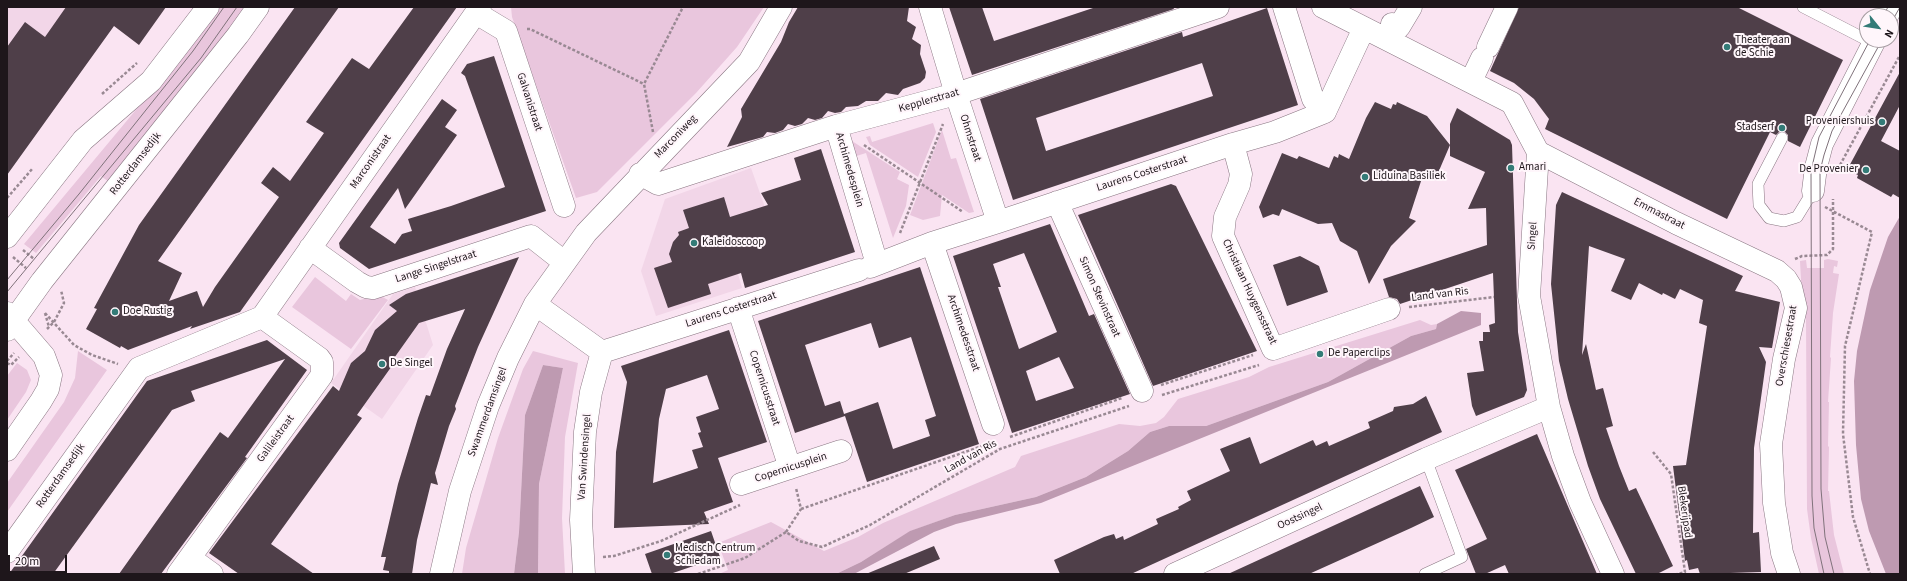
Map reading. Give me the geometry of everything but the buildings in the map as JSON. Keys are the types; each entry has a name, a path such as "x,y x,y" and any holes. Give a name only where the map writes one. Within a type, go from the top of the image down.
{"street":[{"path":"7,237 83,140 151,81 208,7"},
{"name":"Rotterdamsedijk","path":"7,450 48,389 51,374 44,356 10,321 238,35 258,7"},
{"name":"Marconiweg","path":"564,262 586,233 640,174 749,62 781,7"},
{"name":"Ohmstraat","path":"930,7 992,224"},
{"name":"Kepplerstraat","path":"640,174 658,184 836,126 956,94 1218,7"},
{"path":"1284,7 1313,99 1325,112 1380,27"},
{"path":"1323,7 1380,27 1471,81 1512,103 1538,152"},
{"path":"1380,27 1399,27 1411,7"},
{"path":"1471,81 1507,7"},
{"path":"478,10 506,31"},
{"name":"Marconistraat","path":"262,317 478,10"},
{"name":"Galvanistraat","path":"506,31 564,206"},
{"path":"1823,192 1816,167 1822,144 1868,48"},
{"name":"Laurens Costerstraat","path":"602,352 874,265 932,243 1280,130 1325,112"},
{"name":"Archimedesplein","path":"836,126 874,265"},
{"name":"Christiaan Huygensstraat","path":"1233,144 1241,174 1239,185 1225,217 1222,236 1279,347 1389,309"},
{"name":"Emmastraat","path":"1538,152 1676,223 1780,273"},
{"name":"Singel","path":"1538,152 1529,296 1549,407 1563,456 1580,502 1613,574"},
{"name":"Simon Stevinstraat","path":"1057,202 1145,397"},
{"name":"Lange Singelstraat","path":"310,248 357,282 366,287 373,288 531,236 564,262"},
{"name":"Archimedesstraat","path":"932,243 997,435"},
{"name":"Swammerdamsingel","path":"441,574 460,491 488,406 508,358 535,304 564,262"},
{"name":"Overschiesestraat","path":"1780,273 1791,287 1796,308 1784,359 1771,444 1774,503 1782,553 1789,574"},
{"path":"535,304 602,352"},
{"name":"Copernicusstraat","path":"738,308 790,468"},
{"path":"139,370 262,317"},
{"name":"Galileistraat","path":"184,566 322,375 322,362 319,358 262,317"},
{"name":"Van Swindensingel","path":"583,567 581,520 585,432 591,392 602,352"},
{"name":"Rotterdamsedijk","path":"7,552 139,370"},
{"name":"Oostsingel","path":"1175,574 1426,459 1549,407"},
{"name":"Copernicusplein","path":"742,484 841,451"},
{"path":"184,566 212,574"}],"lane":[{"path":"1802,7 1859,35"},
{"path":"1782,138 1758,184 1759,205 1769,218 1784,221 1796,217 1823,192"},
{"path":"1425,574 1462,557 1426,459"}],"path":[{"path":"658,156 644,84 683,7"},
{"path":"506,31 530,29 644,84"},
{"path":"1836,171 1900,54"},
{"path":"874,265 919,182 944,123"},
{"name":"Archimedesplein","path":"836,126 919,182 992,224"},
{"path":"1823,192 1820,203 1833,213 1872,232 1845,346 1843,434 1853,517 1870,574"},
{"path":"1780,273 1795,259 1802,256 1827,255 1831,253 1834,244 1833,213 1823,192"},
{"name":"Land van Ris","path":"1389,309 1494,297"},
{"path":"45,313 74,345 92,355 139,370"},
{"path":"698,574 745,558 786,532 801,509 997,435 1145,397 1279,347"},
{"name":"Land van Ris","path":"786,532 799,541 822,547 870,525 1000,449 1145,397 1273,361 1279,347"},
{"name":"Blekerijpad","path":"1653,452 1671,474 1685,572 1676,574"},
{"path":"790,468 801,509"},
{"path":"583,567 661,541 742,504 742,484"}],"shaded area":[{"path":"7,7 112,7 7,153"},
{"path":"215,7 247,7 113,185 101,176 36,253 24,244 175,63"},
{"path":"511,7 764,7 737,47 696,93 597,192 576,198 512,17"},
{"path":"933,123 936,132 918,177 870,145 866,137 870,136 872,142"},
{"path":"942,130 951,159 956,158 974,212 969,213 942,195 940,216 923,220 910,215"},
{"path":"852,141 900,172 897,179 909,185 906,206 893,238 866,153 850,158 846,142"},
{"name":"Kaleidoscoop","path":"751,168 772,227 730,246 742,288 656,316 641,271 665,199"},
{"path":"1900,216 1900,574 1886,574 1869,531 1861,499 1856,445 1854,381 1857,351 1870,290 1888,237"},
{"path":"1828,259 1838,261 1837,267 1834,266 1833,273 1839,274 1833,313 1830,357 1828,402 1828,491 1834,535 1844,574 1819,574 1811,538 1807,509 1806,318 1803,317 1800,261 1806,260 1807,268 1824,268 1824,260"},
{"path":"315,277 346,301 351,294 360,300 379,295 388,300 351,349 292,307"},
{"name":"De Singel","path":"415,287 433,345 382,419 331,383 393,294"},
{"path":"1461,311 1481,313 1481,325 1041,503 956,524 934,532 854,574 836,574 861,562 910,531 955,515 1036,497 1086,477 1128,451 1150,432 1169,426 1206,426 1328,382 1411,336 1436,329 1437,324"},
{"path":"1420,320 1431,325 1437,324 1436,329 1411,336 1328,382 1206,426 1169,426 1150,432 1128,451 1086,477 1036,497 955,515 911,531 861,562 836,574 719,574 728,570 718,543 771,522 824,551 858,537 883,523 1015,467 1021,456 1119,424 1140,426 1156,423 1164,417 1178,399 1249,377 1269,367"},
{"path":"78,351 107,370 7,512 7,483 64,402 75,378"},
{"path":"533,351 578,363 565,437 562,518 565,574 538,574 539,484 563,368 543,365 525,415 519,532 514,574 462,574 466,548 498,438 523,369"},
{"path":"17,363 27,370 31,380 26,392 7,420 7,376"},
{"path":"543,365 563,368 539,484 538,574 514,574 519,532 525,415"}],"tram line":[{"path":"7,280 79,194 193,51 224,7"},
{"path":"7,292 201,58 237,7"},
{"path":"1824,574 1814,528 1812,496 1811,171 1819,137 1866,48"},
{"path":"1834,574 1825,537 1821,489 1820,171 1832,131 1878,48"}],"place":[{"name":"Theater aan de Schie","path":"1727,47"},
{"name":"Proveniershuis","path":"1882,122"},
{"name":"Stadserf","path":"1782,128"},
{"name":"Amari","path":"1511,168"},
{"name":"De Provenier","path":"1866,170"},
{"name":"Liduina Basiliek","path":"1365,177"},
{"name":"Kaleidoscoop","path":"694,243"},
{"name":"Doe Rustig","path":"115,312"},
{"name":"De Paperclips","path":"1320,354"},
{"name":"De Singel","path":"382,364"},
{"name":"Medisch Centrum Schiedam","path":"667,555"}]}
